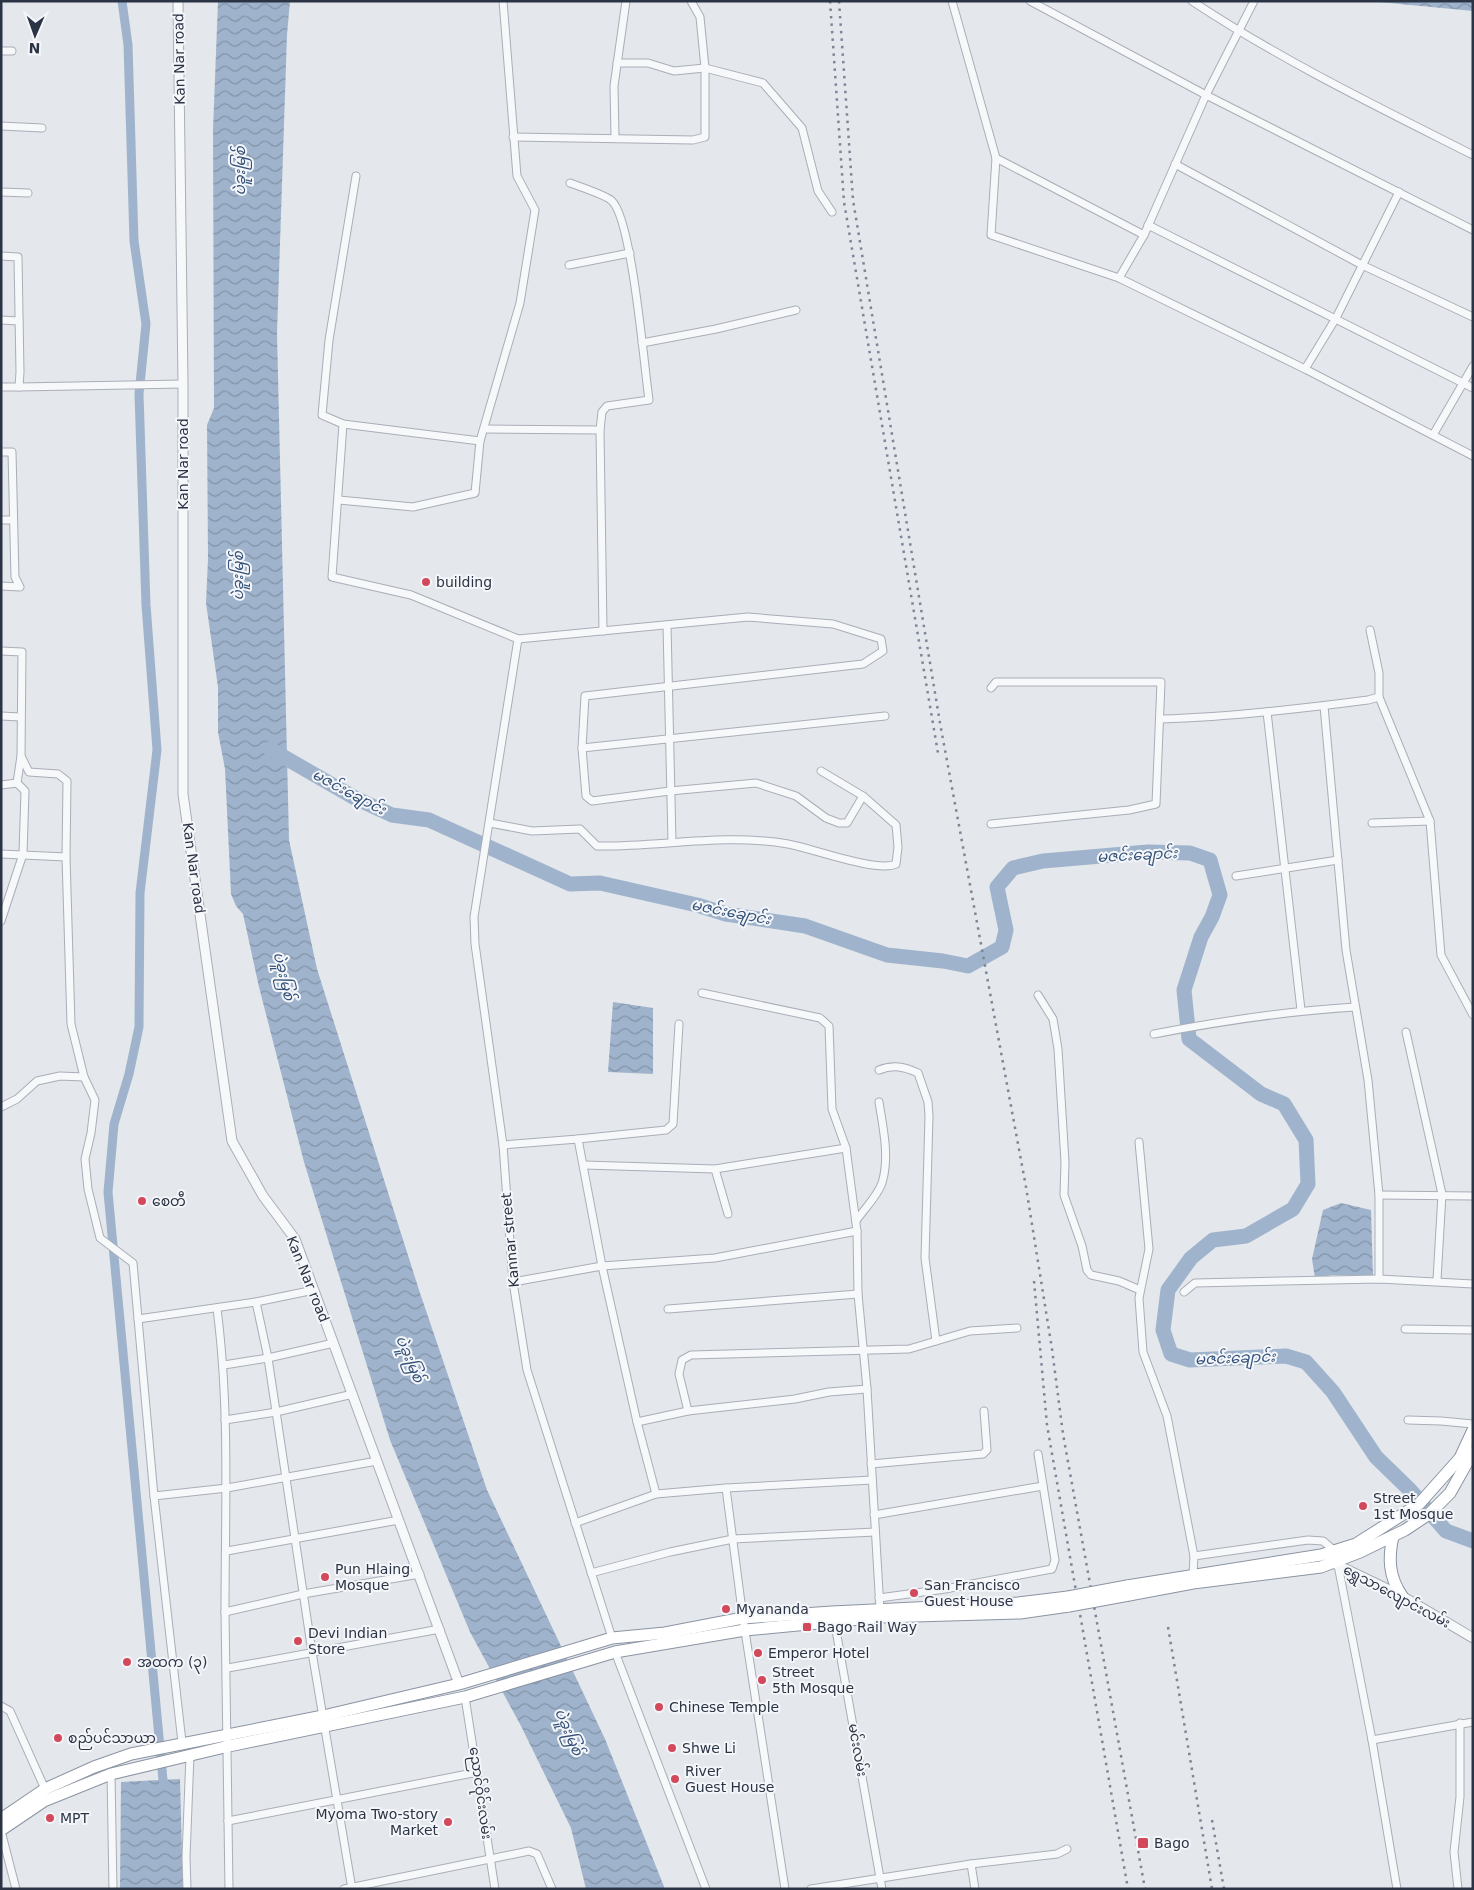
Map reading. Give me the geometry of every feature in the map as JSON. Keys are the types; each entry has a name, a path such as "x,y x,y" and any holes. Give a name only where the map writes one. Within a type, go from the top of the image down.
{"highway":[{"path":"1337,1560 1356,1544 1419,1504 1460,1458 1473,1430"},
{"path":"1128,1590 1321,1567 1393,1536 1428,1514 1450,1493 1473,1452"},
{"path":"1393,1536 1389,1563 1391,1576 1402,1596"},
{"path":"324,1721 465,1683 612,1638 833,1616 881,1617 1020,1613 1193,1575 1320,1555 1337,1560"},
{"path":"833,1616 879,1603 1068,1601"},
{"path":"1,1819 45,1789 94,1767 131,1754 182,1742 228,1740 468,1696 601,1655 744,1624"},
{"path":"1,1830 44,1801 112,1774 187,1755 228,1740"}],"street":[{"name":"Kan Nar road","path":"178,1 183,384 183,794 232,1142 263,1196 295,1239 440,1629 465,1683"},
{"path":"339,500 413,507 475,493 480,441 520,304 535,210 517,176 503,1"},
{"path":"615,138 614,86 626,1"},
{"path":"514,137 693,140 705,137 705,68 700,17 691,1"},
{"path":"952,1 996,158 991,235 1119,278 1305,369 1473,456"},
{"path":"1192,1 1239,32 1344,90 1473,155"},
{"path":"1119,278 1144,235 1206,95 1254,1"},
{"path":"1031,2 1206,95 1473,230"},
{"path":"1,51 12,52"},
{"path":"617,63 648,63 674,71 705,68 763,83 802,128 818,191 832,212"},
{"path":"1,126 42,128"},
{"path":"996,158 1144,235"},
{"path":"1175,164 1362,265 1473,317"},
{"path":"356,176 328,340 322,415 343,424 480,441"},
{"path":"570,183 612,200 622,218 630,253 649,400 607,406 602,412 600,430 603,631"},
{"path":"1,192 28,193"},
{"path":"1305,369 1336,318 1399,192"},
{"path":"1148,225 1473,388"},
{"path":"569,264 630,253"},
{"path":"1,256 18,256 19,387"},
{"path":"642,343 716,330 796,310"},
{"path":"1,320 19,321"},
{"path":"1433,435 1473,366"},
{"path":"1,387 183,384"},
{"path":"343,424 332,577 411,595 518,639 748,617 833,624 881,639 883,651 863,664 668,688 585,696 582,748 586,796 592,801 756,783 796,796 826,818 839,823 847,823 863,796"},
{"path":"485,429 600,430"},
{"path":"1,452 12,452 15,577 20,587 1,586"},
{"path":"1,520 13,520"},
{"path":"668,625 668,688 672,739 670,791 672,842"},
{"path":"1370,630 1379,673 1379,697 1430,821 1441,955 1473,1015"},
{"name":"Kannar street","path":"518,639 474,917 475,944 503,1145 513,1282 527,1370 612,1638"},
{"path":"1,652 22,652 21,756 17,783"},
{"path":"991,824 1129,810 1156,804 1161,718 1161,682 996,682 992,688"},
{"path":"1161,718 1212,717 1267,712 1324,706 1379,697"},
{"path":"1324,706 1346,950 1368,1080 1379,1195 1379,1279"},
{"path":"1267,712 1301,1010"},
{"path":"1,716 20,717"},
{"path":"582,748 885,716"},
{"path":"21,756 29,772 58,774 67,781 66,857 71,1024 84,1077 95,1100 91,1133 85,1159 88,1189 100,1238 132,1263 154,1496 182,1742"},
{"path":"489,827 532,831 580,829 597,846 742,841 787,844 854,861 890,867 896,864 898,846 896,825 863,796 822,771"},
{"path":"1,786 17,783"},
{"path":"1,921 23,854 25,792 17,783"},
{"path":"1372,823 1430,821"},
{"path":"1,854 66,857"},
{"path":"1236,876 1338,860"},
{"path":"702,994 820,1018 829,1026 832,1109 846,1148 857,1231 858,1294 867,1389 879,1603 1052,1569 1055,1560 1038,1454"},
{"path":"1038,995 1053,1019 1058,1049 1065,1162 1064,1195 1082,1246 1087,1270 1091,1275 1119,1281 1140,1290"},
{"path":"1154,1034 1225,1020 1301,1010 1355,1007"},
{"path":"503,1145 666,1130 673,1124 680,1024"},
{"path":"1406,1032 1442,1194 1437,1280"},
{"path":"879,1070 887,1067 904,1067 918,1073 928,1102 929,1163 925,1258 936,1341"},
{"path":"1,1107 17,1099 37,1081 60,1076 84,1077"},
{"path":"856,1221 882,1183 885,1161 879,1102"},
{"path":"578,1139 602,1266 637,1422 656,1494"},
{"path":"1139,1142 1149,1249 1140,1290 1139,1314 1143,1352 1167,1416 1194,1556 1193,1575"},
{"path":"584,1165 715,1169 846,1148"},
{"path":"715,1169 728,1214"},
{"path":"1379,1195 1442,1194 1473,1196"},
{"path":"513,1282 602,1266 715,1258 857,1231"},
{"path":"1184,1292 1194,1282 1379,1279 1437,1280 1473,1284"},
{"path":"138,1319 217,1309 314,1290"},
{"path":"668,1309 858,1294"},
{"path":"256,1302 268,1358 312,1652 337,1799 349,1888 529,1851 537,1854 552,1889"},
{"path":"217,1309 224,1365 228,1551 226,1612 229,1889"},
{"path":"688,1411 679,1374 682,1360 691,1355 909,1349 970,1331 1017,1328"},
{"path":"1405,1329 1473,1330"},
{"path":"224,1365 268,1358 334,1343"},
{"path":"637,1422 688,1411 795,1399 829,1392 867,1389"},
{"path":"225,1420 276,1412 353,1394"},
{"path":"871,1464 983,1454 987,1450 984,1412"},
{"path":"1408,1420 1473,1424"},
{"path":"154,1496 226,1488 377,1461"},
{"path":"575,1524 656,1494 872,1480"},
{"path":"874,1515 1043,1486"},
{"path":"726,1488 744,1624 784,1889"},
{"path":"228,1551 399,1520"},
{"path":"591,1573 670,1552 733,1540 875,1532"},
{"path":"1194,1556 1308,1540 1323,1541 1337,1560 1372,1740 1396,1889"},
{"name":"ရွှေသာလျောင်းလမ်း","path":"1337,1560 1473,1638"},
{"path":"226,1612 303,1594 420,1574"},
{"name":"မင်းလမ်း","path":"833,1616 882,1889"},
{"path":"228,1668 440,1629"},
{"path":"615,1652 706,1889"},
{"name":"ညောင်ဝိုင်းလမ်း","path":"468,1696 495,1889"},
{"path":"1,1706 10,1711 45,1789"},
{"path":"1372,1740 1473,1722"},
{"path":"1458,1889 1454,1852 1460,1797 1460,1723"},
{"path":"187,1755 187,1889"},
{"path":"228,1821 478,1772"},
{"path":"112,1774 113,1889"},
{"path":"1,1830 16,1889"},
{"path":"811,1889 971,1864 1058,1854 1067,1849"},
{"path":"971,1864 975,1889"}],"water":[{"name":"ပဲခူးမြစ်","path":"218,1 290,1 287,35 277,333 289,840 317,969 419,1290 487,1490 605,1739 665,1889 586,1889 571,1828 521,1726 470,1632 390,1440 304,1162 259,987 243,914 236,906 231,894 225,769 218,732 218,687 206,603 208,559 207,425 214,408 213,130"},
{"path":"1369,1 1473,1 1473,11"},
{"path":"613,1002 653,1008 653,1074 608,1072"},
{"path":"1341,1203 1371,1210 1373,1276 1332,1275 1315,1278 1312,1259 1323,1210"},
{"path":"180,1779 183,1889 120,1889 121,1782"}],"waterway":[{"path":"122,1 128,45 134,241 146,324 139,394 146,605 157,750 140,893 139,1027 129,1074 114,1124 108,1192 163,1780"},
{"name":"မဇင်းချောင်း","path":"270,749 355,798 392,815 429,820 570,884 600,883 697,905 726,914 805,926 887,955 943,961 968,966 1002,947 1006,930 997,887 1013,868 1043,861 1148,852 1190,853 1210,860 1220,895 1212,917 1201,937 1184,990 1189,1039 1261,1094 1284,1104 1306,1140 1308,1184 1293,1209 1246,1236 1213,1240 1191,1258 1168,1290 1163,1330 1171,1354 1190,1360 1286,1356 1306,1362 1333,1392 1376,1457 1410,1490 1446,1531 1473,1541"}],"railway":[{"path":"830,1 844,202 938,753"},
{"path":"839,1 853,200 940,723 1026,1187 1052,1349 1063,1434 1145,1889"},
{"path":"1034,1281 1047,1425 1128,1889"},
{"path":"1168,1627 1212,1889"},
{"path":"1212,1820 1224,1889"}],"place":[{"name":"building","path":"426,582"},
{"name":"စေတီ","path":"142,1201"},
{"name":"Street 1st Mosque","path":"1363,1506"},
{"name":"Pun Hlaing Mosque","path":"325,1577"},
{"name":"San Francisco Guest House","path":"914,1593"},
{"name":"Myananda","path":"726,1609"},
{"name":"Bago Rail Way","path":"807,1627"},
{"name":"Devi Indian Store","path":"298,1641"},
{"name":"Emperor Hotel","path":"758,1653"},
{"name":"အထက (၃)","path":"127,1662"},
{"name":"Street 5th Mosque","path":"762,1680"},
{"name":"Chinese Temple","path":"659,1707"},
{"name":"စည်ပင်သာယာ","path":"58,1738"},
{"name":"Shwe Li","path":"672,1748"},
{"name":"River Guest House","path":"675,1779"},
{"name":"MPT","path":"50,1818"},
{"name":"Myoma Two-story Market","path":"448,1822"},
{"name":"Bago","path":"1143,1843"}]}
